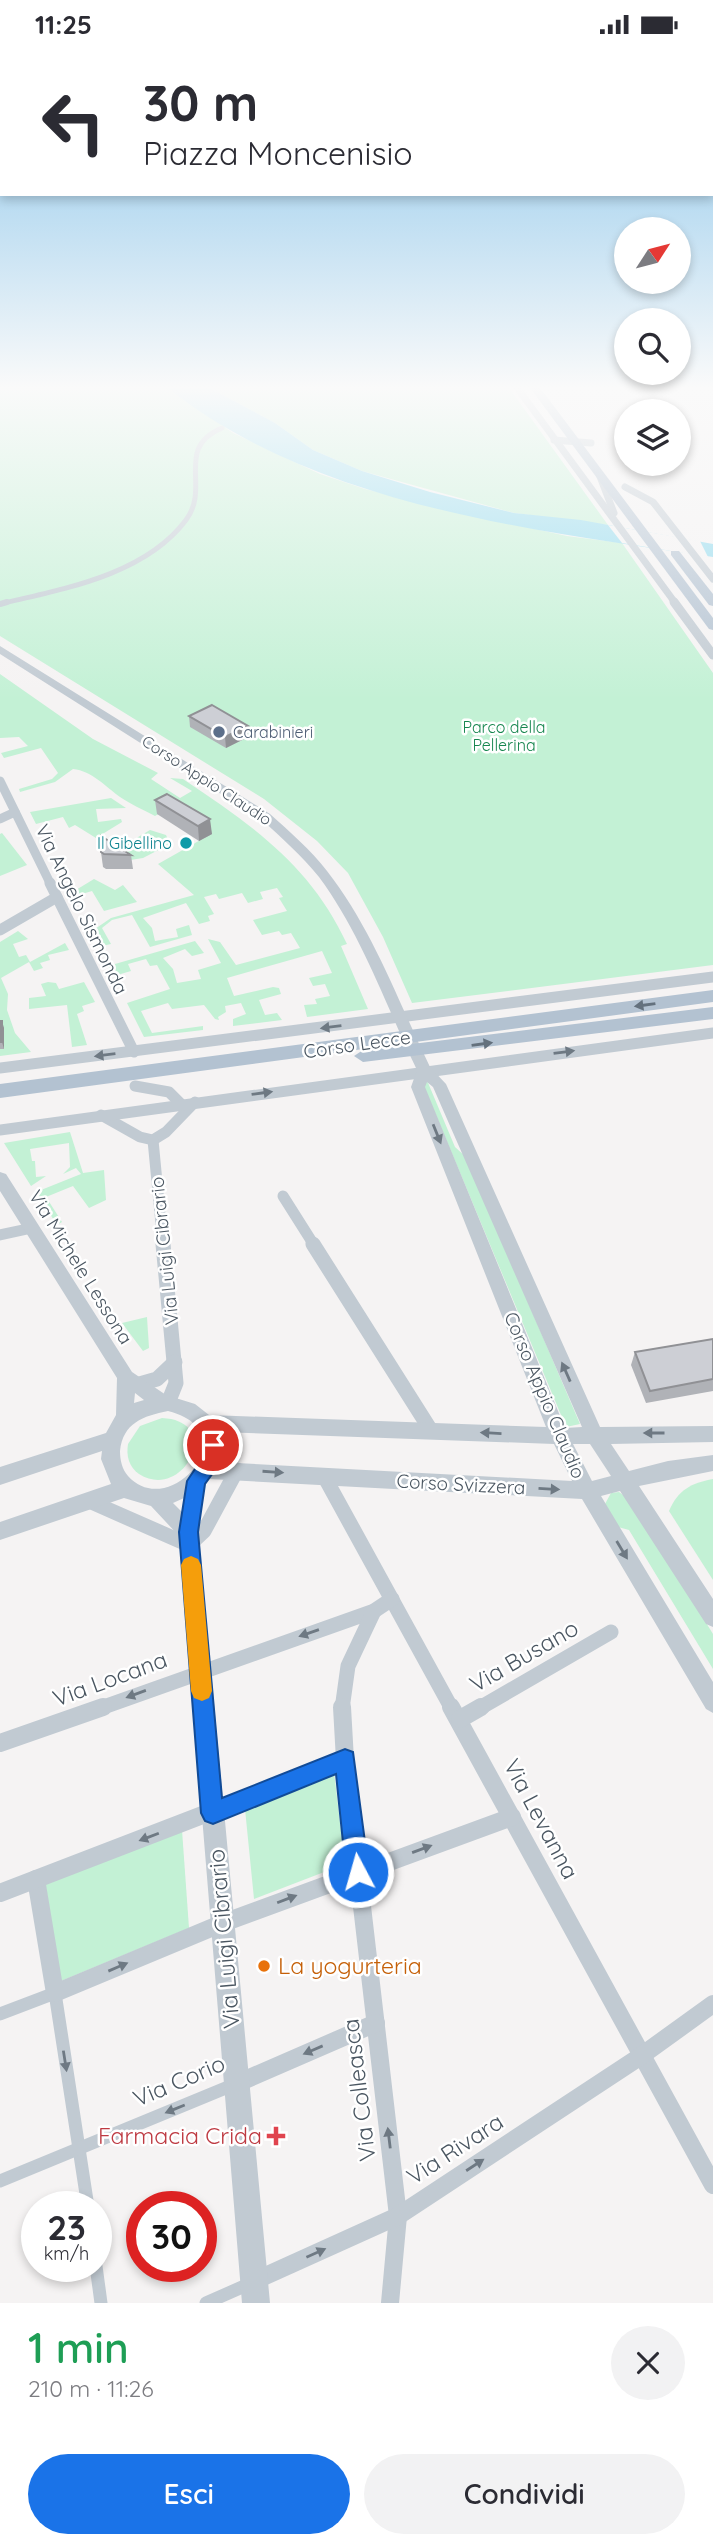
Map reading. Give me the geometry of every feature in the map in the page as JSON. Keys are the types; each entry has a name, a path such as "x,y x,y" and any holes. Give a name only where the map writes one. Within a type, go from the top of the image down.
{"main road":[{"path":"612,490 713,625"},
{"path":"627,490 713,602"},
{"name":"Corso Lecce","path":"0,1105 713,996"},
{"name":"Corso Lecce","path":"0,1091 410,1044 713,1013"}],"street":[{"path":"0,604 46,593 127,566 160,548 188,518 198,496 197,490"},
{"path":"593,490 713,655"},
{"path":"605,490 618,523"},
{"path":"631,490 653,502 713,579"},
{"name":"Corso Appio Claudio","path":"0,649 247,804 285,832 319,866 347,906 424,1070 439,1084 594,1434 713,1617"},
{"name":"Via Angelo Sismonda","path":"0,781 134,1052"},
{"path":"0,818 15,812"},
{"path":"0,930 57,897"},
{"name":"Corso Lecce","path":"0,1068 713,977"},
{"name":"Corso Lecce","path":"0,1130 424,1070 713,1033"},
{"name":"Corso Appio Claudio","path":"424,1070 418,1087 559,1436 587,1492 713,1702"},
{"name":"Corso Lecce","path":"135,1086 169,1092 181,1104"},
{"path":"101,1115 140,1137 153,1140 187,1113 195,1102"},
{"name":"Via Luigi Cibrario","path":"153,1140 176,1383 166,1403"},
{"name":"Via Michele Lessona","path":"0,1178 131,1381 166,1403"},
{"path":"284,1196 430,1429"},
{"path":"0,1235 32,1228"},
{"path":"125,1419 149,1405 166,1403 190,1409 206,1423 213,1445 201,1476 170,1495 155,1497 127,1488 110,1467 111,1440 125,1419 131,1381 157,1379 174,1362"},
{"path":"206,1423 430,1429 559,1436 713,1434"},
{"path":"0,1476 111,1440"},
{"name":"Corso Svizzera","path":"201,1476 237,1470 587,1492 626,1480 713,1462"},
{"path":"89,1501 189,1539 204,1531 237,1470"},
{"name":"Via Luigi Cibrario","path":"201,1476 189,1539 255,2292"},
{"name":"Via Levanna","path":"324,1476 460,1719 713,2185"},
{"path":"0,1531 127,1488"},
{"path":"155,1497 189,1539"},
{"name":"Via Locana","path":"0,1743 374,1611 392,1599"},
{"path":"358,1872 340,1715 342,1678 358,1637 374,1611"},
{"name":"Via Busano","path":"460,1719 611,1632"},
{"path":"0,1893 345,1760"},
{"path":"0,2014 223,1923 512,1817"},
{"name":"Via Colleasca","path":"358,1872 398,2216 390,2303"},
{"path":"36,1879 86,2191"},
{"name":"Via Rivara","path":"206,2303 255,2292 398,2216 641,2056 713,2004"},
{"name":"Via Corio","path":"0,2181 376,2023"},
{"path":"98,2282 101,2303"}],"green space":[{"name":"Parco della Pellerina","path":"0,490 370,490 567,536 622,543 713,673 713,965 412,1003 383,937 348,873 317,841 264,799 0,636"},
{"path":"431,490 583,490 608,525 514,513"},
{"path":"0,674 93,739 158,773 151,779 180,798 192,791 170,778 183,779 233,813 277,849 316,892 332,916 347,944 341,946 368,1009 307,1017 304,1005 317,1004 315,999 330,996 325,984 313,986 309,978 332,973 322,951 227,978 234,996 279,988 281,994 259,1000 265,1015 277,1013 282,1020 233,1026 233,1019 246,1014 241,1003 225,1006 226,1012 218,1017 219,1020 215,1019 204,1005 172,1009 168,1003 141,1011 152,1033 203,1026 203,1030 144,1037 127,1003 170,989 157,965 150,966 146,959 128,964 131,971 114,976 108,966 195,941 204,953 192,956 185,949 163,958 173,969 177,983 201,979 198,970 221,963 208,939 220,942 236,965 300,948 291,933 282,935 279,931 262,935 253,920 287,911 279,898 283,897 277,888 260,892 263,899 248,903 242,893 219,899 216,894 204,897 214,914 208,916 210,921 199,924 186,903 143,918 152,928 155,941 178,937 176,929 189,925 192,935 150,947 132,915 112,920 102,928 111,944 102,946 107,956 104,957 92,931 111,918 194,895 158,864 211,834 169,808 155,816 124,800 93,776 80,770 73,769 55,782 20,792 19,789 52,779 58,773 41,748 4,758 1,753 28,746 19,737 0,738"},
{"path":"111,798 126,808 96,809 98,822 121,819 122,822 96,838 75,825 69,828 63,817 36,824 30,812"},
{"path":"150,830 166,835 170,844 143,858 118,862 123,846"},
{"path":"2,833 27,865 0,876 0,834"},
{"path":"94,879 115,890 123,885 137,902 104,911 92,891 72,897 71,893"},
{"path":"18,931 28,939 13,944 19,957 26,955 30,962 65,943 69,950 48,955 50,960 40,963 43,968 34,971 29,962 1,978 8,994 7,1010 15,1033 31,1052 0,1056 0,1049 4,1048 4,1028 0,1028 0,942"},
{"path":"84,982 95,1002 82,1006 84,1011 77,1014 87,1045 72,1047 67,1005 29,1009 29,998 46,996 41,984 56,983 59,989"},
{"path":"426,1078 455,1147 466,1157 580,1424 566,1427 421,1079"},
{"path":"70,1132 83,1173 104,1170 106,1200 89,1208 73,1186 46,1197 62,1222 57,1225 36,1192 81,1174 76,1168 63,1174 70,1167 69,1143 30,1149 32,1161 35,1161 36,1177 46,1176 31,1186 4,1143"},
{"path":"147,1317 149,1348 143,1351 122,1323"},
{"path":"162,1418 181,1422 191,1432 194,1444 191,1458 182,1469 170,1477 155,1480 139,1474 133,1468 127,1448 140,1426"},
{"path":"713,1479 713,1580 669,1511 686,1489"},
{"path":"619,1492 631,1501 713,1634 713,1669 629,1530 618,1527 605,1504 611,1493"},
{"path":"334,1772 345,1864 254,1899 245,1809"},
{"path":"182,1830 189,1928 61,1981 45,1881"}],"water":[{"path":"372,490 424,490 514,513 581,520 713,544 713,557 571,536 425,506"}],"pier":[{"path":"608,525 700,541 708,557 622,543"}],"building":[{"path":"212,705 248,726 225,737 189,716"},
{"path":"167,794 210,819 198,826 155,800"},
{"path":"101,836 131,855 104,854 101,852"},
{"path":"2,1021 2,1042 0,1042"},
{"path":"713,1339 713,1379 650,1391 635,1352"}],"slow traffic":[{"path":"191,1565 202,1691"}],"place":[{"name":"Carabinieri","path":"219,732"},
{"name":"Il Gibellino","path":"186,843"},
{"name":"La yogurteria","path":"264,1966"},
{"name":"Farmacia Crida","path":"276,2136"}],"route":[{"path":"213,1445 211,1458 196,1481 188,1532 213,1813 345,1760 358,1872"}]}
